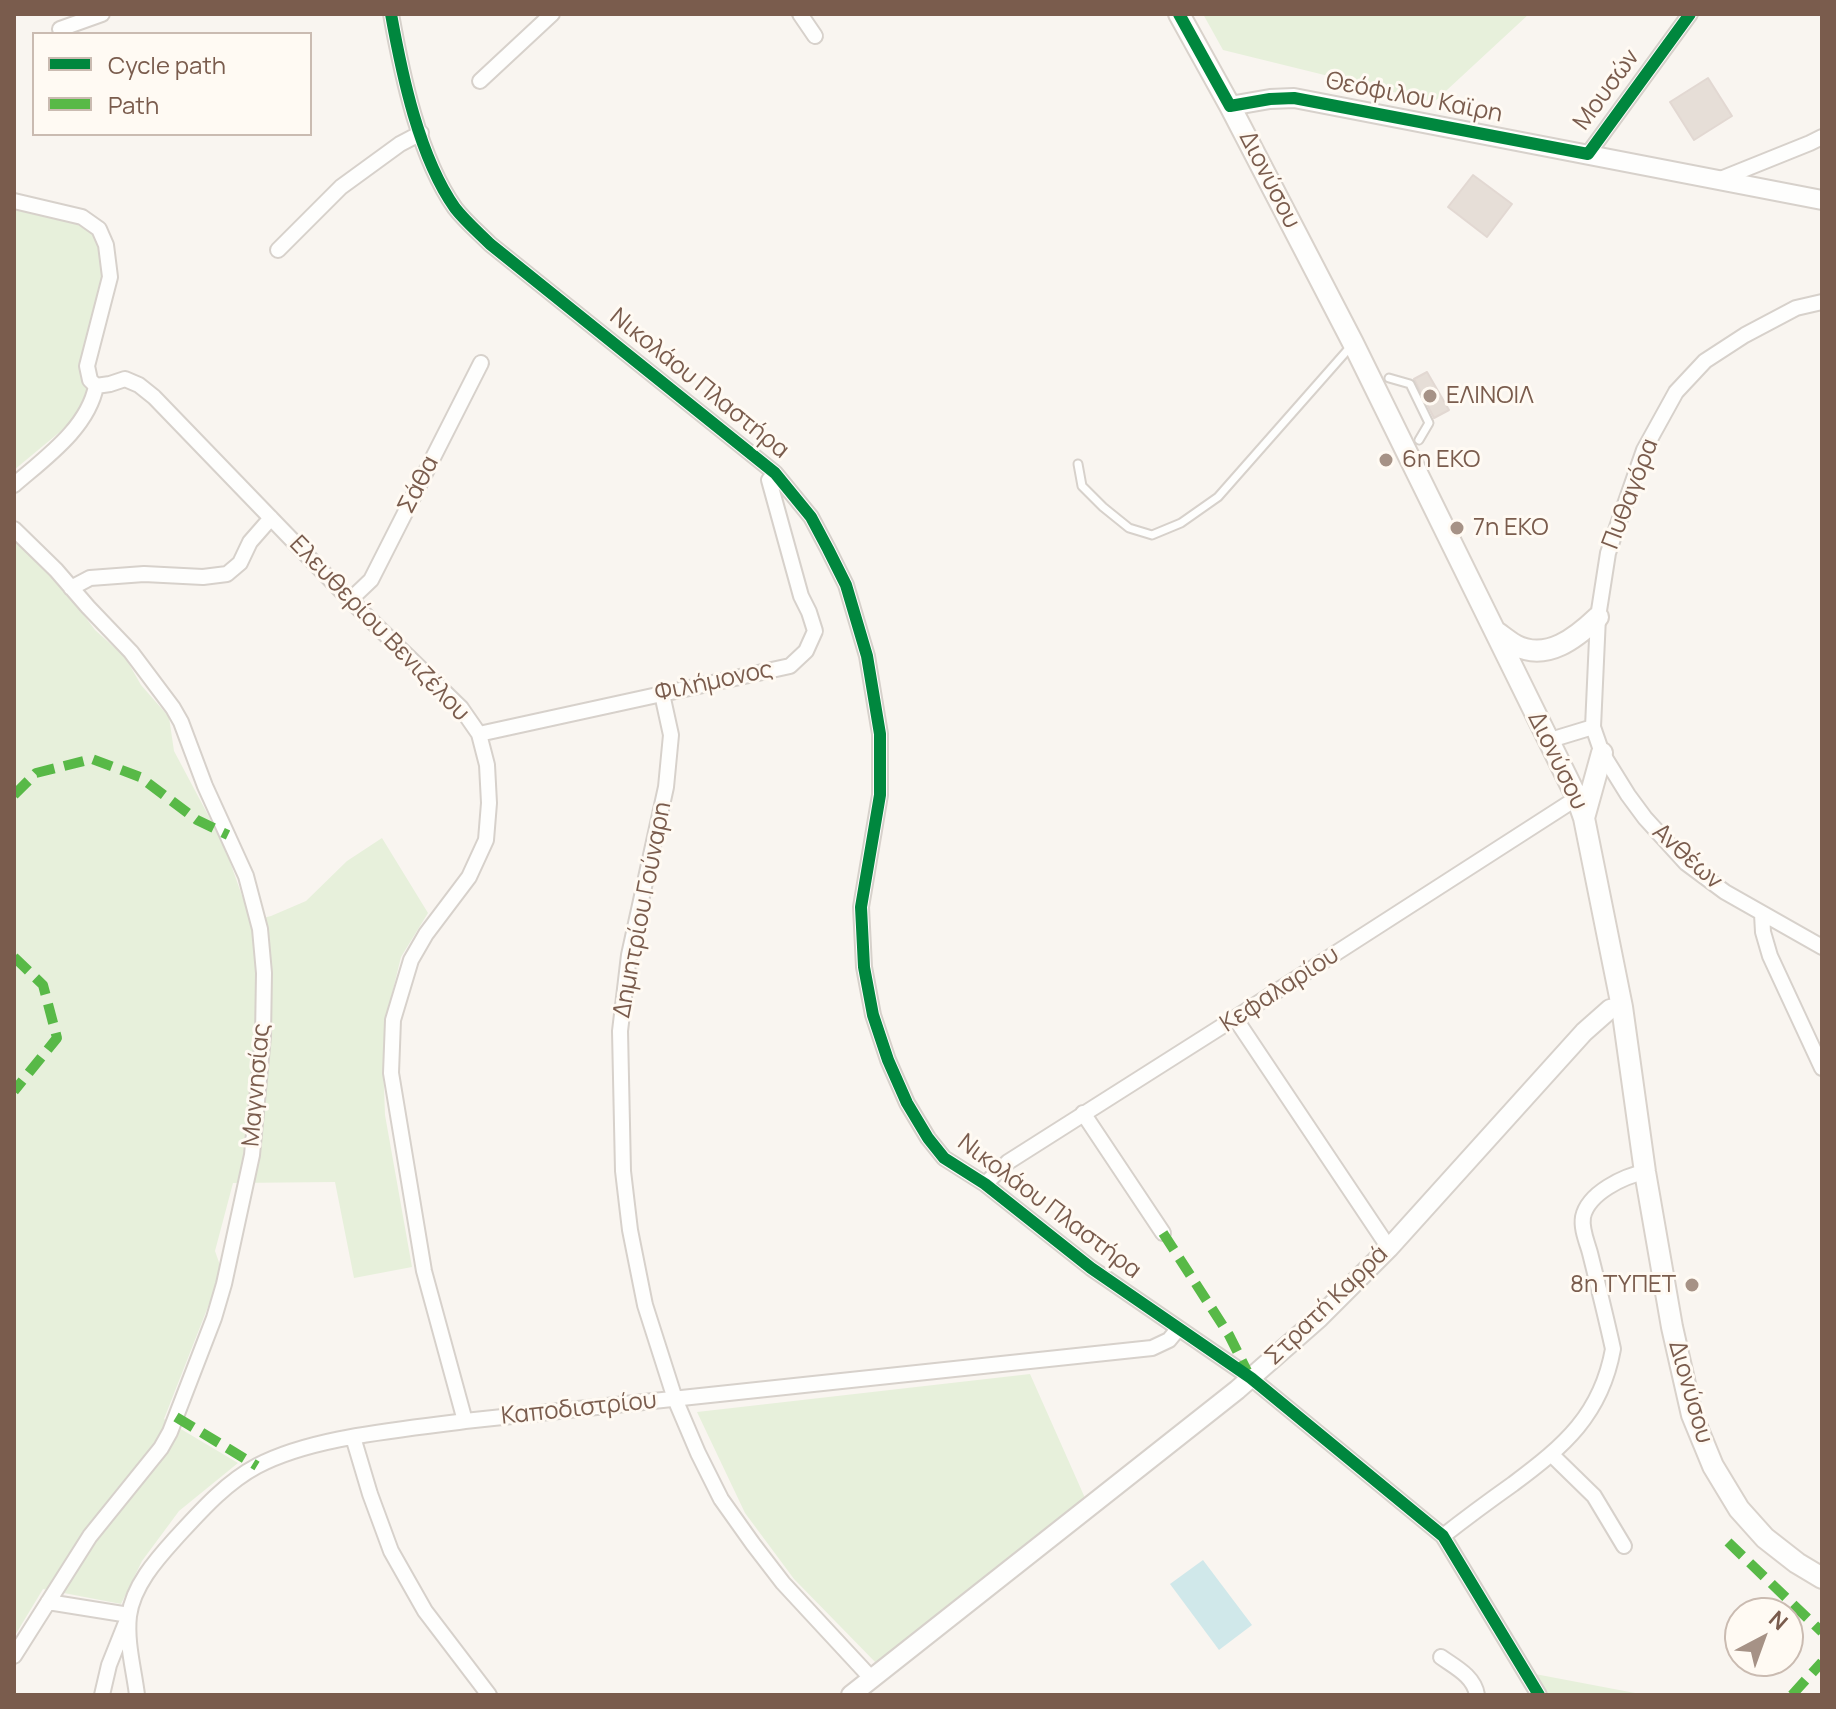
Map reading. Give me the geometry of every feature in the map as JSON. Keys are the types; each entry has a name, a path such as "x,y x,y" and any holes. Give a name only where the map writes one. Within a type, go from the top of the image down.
{"main road":[{"name":"Διονύσου","path":"1179,14 1353,343 1577,798 1584,818 1622,1007 1645,1172 1672,1327 1692,1415 1713,1466 1739,1509 1765,1538 1822,1578"},
{"path":"1493,629 1517,646 1532,651 1548,650 1577,637 1598,617"},
{"path":"1584,818 1602,753"}],"street":[{"path":"54,14 61,32 102,14"},
{"name":"Νικολάου Πλαστήρα","path":"391,14 402,74 421,133 434,172 456,209 490,244 775,473 811,517 846,585 867,656 880,734 880,795 861,907 864,967 873,1015 895,1078 928,1138 944,1158 985,1184 1091,1268 1251,1378 1443,1536 1539,1695"},
{"path":"480,81 552,14"},
{"path":"800,14 815,36"},
{"name":"Μουσών","path":"1588,154 1690,14"},
{"name":"Θεόφιλου Καϊρη","path":"1230,106 1294,98 1822,200"},
{"path":"278,250 341,187 400,144 421,133"},
{"path":"1718,180 1822,137"},
{"path":"14,201 82,217 99,229 106,245 110,277 87,366 90,380 96,386 94,399 78,424 14,485"},
{"name":"Πυθαγόρα","path":"1593,727 1598,617 1608,553 1644,450 1676,392 1705,361 1796,308 1822,302"},
{"name":"Σάθα","path":"350,600 371,580 481,363"},
{"name":"Ελευθερίου Βενιζέλου","path":"96,386 125,379 154,397 350,600 461,708 479,734 487,765 489,803 486,840 469,877 426,934 411,960 393,1020 391,1073 424,1271 465,1421"},
{"name":"Φιλήμονος","path":"479,734 790,666 806,651 815,631 801,596 769,480 775,473"},
{"path":"71,588 90,578 144,574 203,577 227,574 240,563 250,542 271,518"},
{"name":"Μαγνησίας","path":"14,529 131,652 181,722 253,897 263,958 263,1036 252,1155 214,1318 170,1432 151,1462 90,1536 14,1656"},
{"name":"Δημητρίου Γούναρη","path":"662,694 671,735 666,787 629,955 620,1031 623,1171 630,1230 645,1305 675,1399 721,1499 783,1583 872,1679"},
{"path":"1547,741 1593,727"},
{"name":"Ανθέων","path":"1593,727 1602,753 1628,795 1686,863 1725,892 1822,947"},
{"name":"Κεφαλαρίου","path":"985,1184 1008,1162 1083,1113 1577,798"},
{"path":"1762,914 1770,956 1822,1068"},
{"name":"Στρατή Καρρά","path":"851,1695 1251,1378 1319,1318 1389,1248 1584,1032 1610,1009 1622,1007"},
{"path":"1235,1018 1389,1248"},
{"path":"1083,1113 1163,1233"},
{"path":"1443,1536 1552,1455 1578,1428 1597,1400 1613,1349 1585,1238 1583,1218 1588,1206 1604,1189 1645,1172"},
{"name":"Καποδιστρίου","path":"137,1695 129,1615 140,1583 217,1496 257,1466 296,1451 353,1437 465,1421 1152,1348 1169,1340 1178,1329"},
{"path":"353,1437 391,1551 425,1611 489,1695"},
{"path":"1552,1455 1599,1502 1624,1546"},
{"path":"48,1602 129,1615 109,1665 102,1695"},
{"path":"1441,1657 1462,1671 1476,1686 1477,1695"}],"lane":[{"path":"1078,464 1082,486 1129,528 1152,535 1181,523 1218,497 1353,343"},
{"path":"1389,378 1410,384 1429,423 1419,440"}],"green space":[{"path":"1203,14 1529,14 1434,102 1223,50"},
{"path":"14,202 65,217 92,233 103,257 103,279 81,368 87,388 83,407 67,426 14,470"},
{"path":"14,539 59,582 95,630 125,657 141,685 169,717 174,751 224,845 251,921 306,901 347,861 382,838 428,913 401,957 390,1002 383,1060 385,1115 412,1267 354,1278 335,1182 233,1183 215,1251 222,1271 164,1419 238,1463 179,1511 142,1561 121,1604 43,1589 14,1637"},
{"path":"1030,1374 1085,1498 878,1665 794,1579 745,1513 697,1412"},
{"path":"1535,1674 1635,1693 1637,1695 1548,1695"}],"water":[{"path":"1203,1560 1252,1625 1219,1650 1170,1584"}],"building":[{"path":"1708,78 1732,116 1694,140 1670,102"},
{"path":"1473,175 1512,204 1487,237 1448,207"},
{"path":"1427,372 1449,410 1434,418 1414,379"}],"marked path":[{"path":"14,795 36,773 92,759 140,777 197,820 228,835"},
{"path":"14,957 43,985 57,1038 14,1091"},
{"path":"1163,1233 1229,1335 1247,1371"},
{"path":"176,1417 257,1466"},
{"path":"1728,1542 1822,1632"},
{"path":"1792,1695 1822,1662"}],"cycle path":[{"path":"391,14 422,140 442,188 455,208 490,244 775,473 811,517 846,585 867,656 880,734 880,795 861,907 864,967 873,1015 888,1060 907,1103 928,1138 944,1158 985,1184 1091,1268 1251,1378 1443,1536 1539,1695"},
{"path":"1179,14 1230,106 1294,98 1588,154 1690,14"}],"place":[{"name":"ΕΛΙΝΟΙΛ","path":"1430,396"},
{"name":"6η ΕΚΟ","path":"1386,460"},
{"name":"7η ΕΚΟ","path":"1457,528"},
{"name":"8η ΤΥΠΕΤ","path":"1692,1285"}]}
